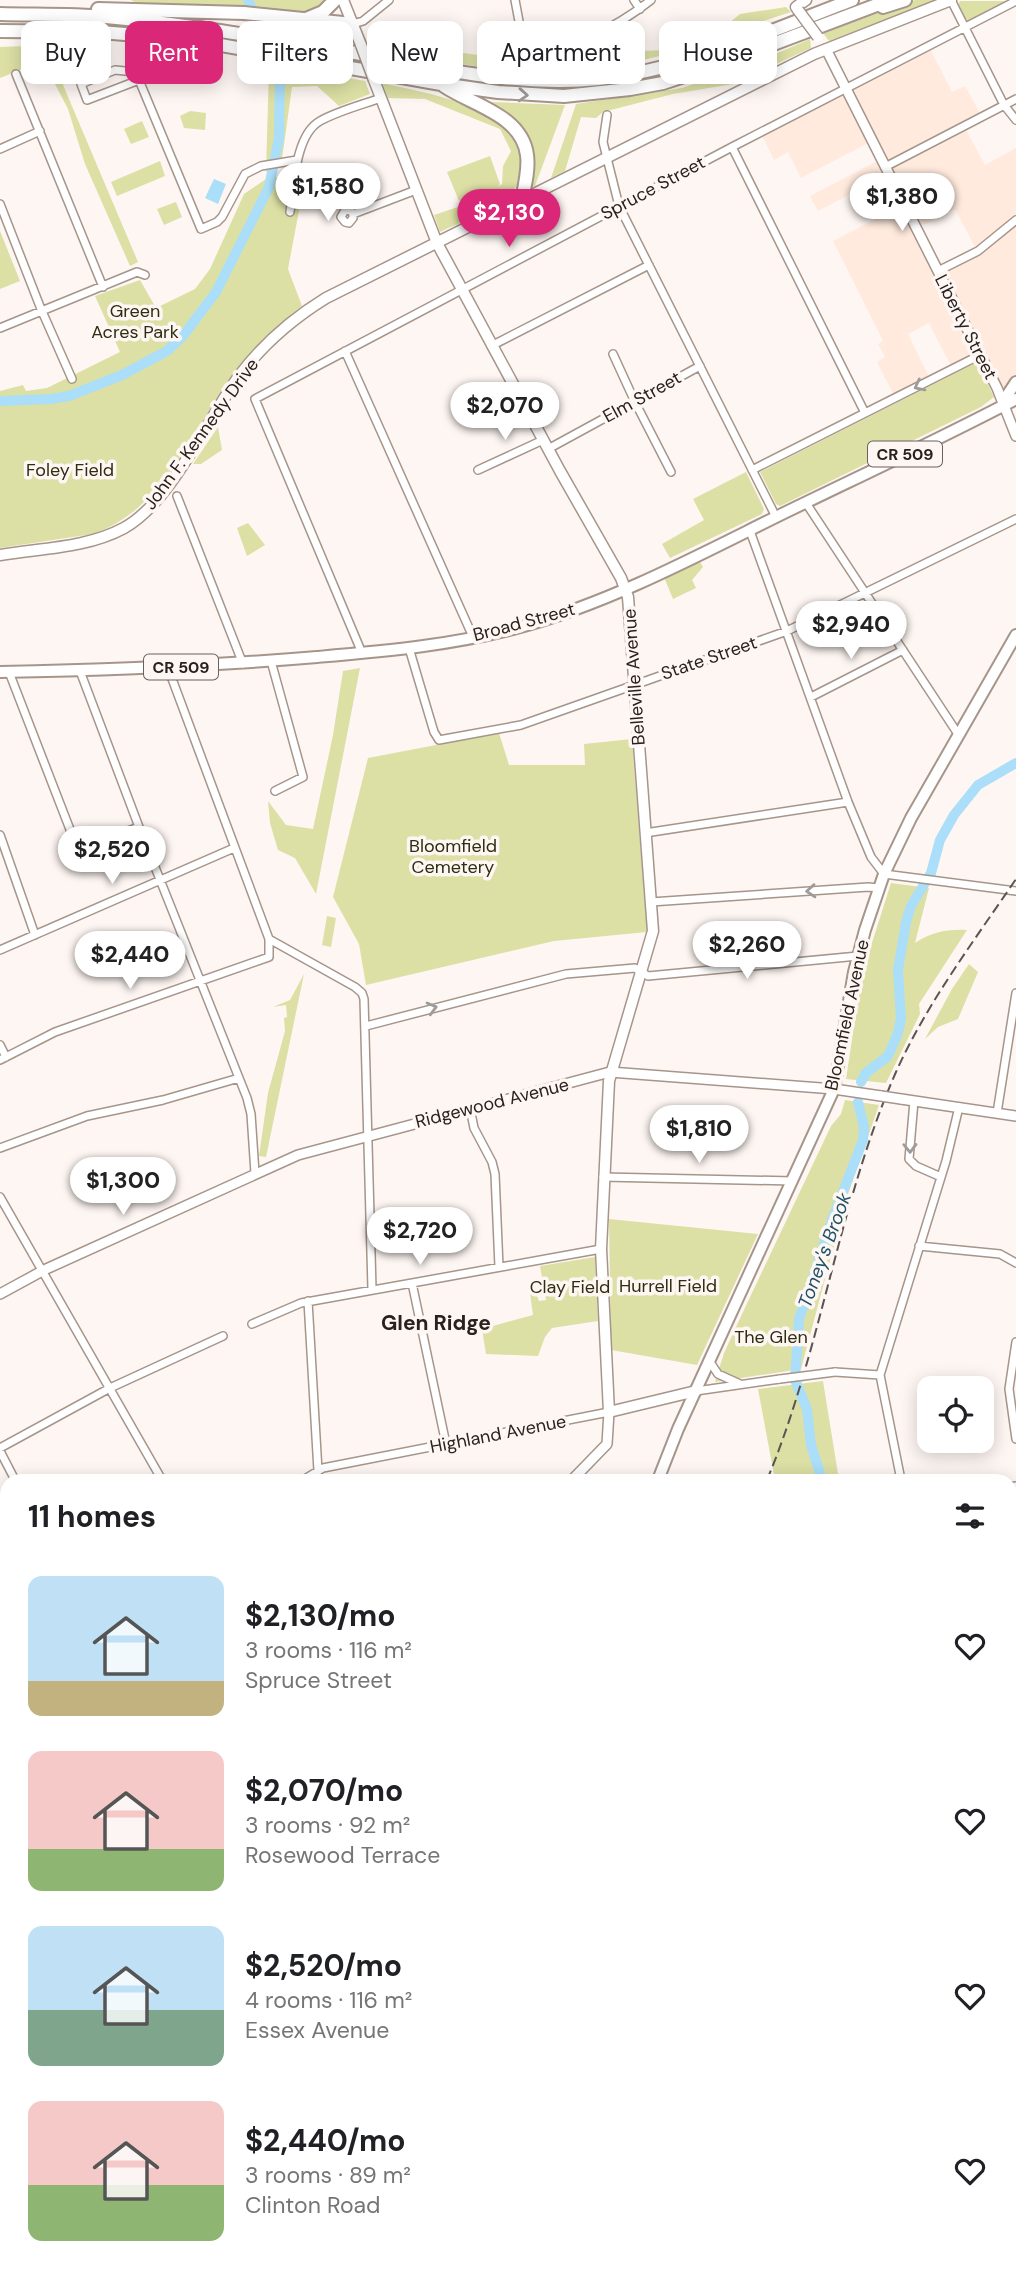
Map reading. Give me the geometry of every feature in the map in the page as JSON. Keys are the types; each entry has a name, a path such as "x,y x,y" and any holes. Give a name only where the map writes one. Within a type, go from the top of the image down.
{"highway":[{"path":"305,19 323,12 335,0"},
{"path":"0,12 106,17 200,27 501,78 566,81 598,79 663,67 704,55 797,9 842,0"},
{"path":"797,9 852,0"},
{"path":"812,35 890,0"},
{"path":"441,84 542,96 597,94 630,89 663,83 705,70 812,35 905,0"},
{"path":"0,12 43,8 244,13 324,21"},
{"path":"0,31 145,35 263,51 367,70"},
{"path":"441,84 457,96 498,116 519,135 527,155 522,199"}],"main road":[{"name":"Belleville Avenue","path":"343,0 352,21"},
{"path":"797,9 806,0"},
{"name":"John F. Kennedy Drive","path":"0,555 92,541 116,532 138,518 158,498 239,377 263,348 307,310 345,288 826,49 951,0"},
{"name":"Liberty Street","path":"797,9 812,35 826,49"},
{"name":"Belleville Avenue","path":"353,24 437,243 625,589 653,931 610,1072 601,1249 609,1412"},
{"name":"John F. Kennedy Drive","path":"0,555 93,547 118,537 142,522 163,502 243,380 261,358 294,326 345,288"},
{"path":"1004,406 1006,397 1016,382"},
{"name":"Broad Street","path":"5,672 243,664 409,648 521,627 570,612 625,589 750,531 1016,399"},
{"name":"Bloomfield Avenue","path":"660,1474 675,1435 834,1089 858,956 884,874 911,818 1015,637"},
{"name":"Highland Avenue","path":"609,1412 696,1391"}],"street":[{"path":"353,24 363,21 388,0"},
{"path":"515,0 519,21"},
{"path":"634,0 640,9"},
{"path":"622,21 651,0"},
{"path":"951,0 1004,105 1016,120"},
{"name":"Spruce Street","path":"362,653 255,399 619,206 1016,1"},
{"name":"Liberty Street","path":"826,49 980,355 1016,436"},
{"path":"115,70 135,72 139,80 87,100 81,84 115,70"},
{"path":"16,74 103,287"},
{"path":"141,84 201,229 222,217 245,174 261,166 297,160"},
{"path":"290,212 297,160 308,133 319,121 381,98"},
{"path":"885,167 1016,99"},
{"path":"607,115 603,142 619,206 776,517"},
{"path":"0,149 40,131"},
{"path":"732,147 865,413"},
{"path":"353,214 416,190"},
{"path":"0,204 72,379"},
{"path":"938,271 978,251 1016,219"},
{"path":"491,346 649,265"},
{"path":"0,328 137,272 145,275"},
{"path":"345,351 473,637"},
{"path":"613,354 671,472"},
{"path":"752,470 980,355"},
{"name":"Elm Street","path":"478,470 545,445 635,402 700,366"},
{"path":"177,496 243,664"},
{"path":"806,503 958,734"},
{"name":"State Street","path":"409,648 434,732 439,740 521,725 787,631 1016,519"},
{"path":"750,531 848,802 871,857 884,874 1016,891"},
{"path":"811,697 904,650"},
{"path":"271,661 303,777 275,790"},
{"path":"0,1045 3,1058 55,1032 269,957 269,939 168,668"},
{"path":"80,671 239,1078 251,1114 258,1172"},
{"path":"5,672 76,845 85,847 139,827"},
{"path":"645,833 848,802"},
{"path":"0,835 35,935"},
{"path":"0,950 234,848"},
{"path":"651,902 879,888"},
{"path":"269,939 362,993 366,1026 372,1289"},
{"path":"366,1026 566,974 635,968 648,976 858,956"},
{"path":"997,1113 1016,993"},
{"name":"Ridgewood Avenue","path":"0,1294 44,1270 288,1158 369,1134 610,1072 834,1089 1016,1116"},
{"path":"0,1148 87,1116 163,1100 239,1078"},
{"path":"914,1101 907,1155 916,1167 941,1177"},
{"path":"900,1474 880,1376 941,1177 959,1107"},
{"path":"470,1108 474,1128 495,1174 499,1267"},
{"path":"603,1177 793,1181"},
{"path":"0,1197 159,1474"},
{"path":"919,1246 1000,1254 1016,1263"},
{"path":"251,1324 308,1301 601,1249"},
{"path":"412,1283 446,1444"},
{"path":"308,1301 318,1471"},
{"path":"12,1474 0,1449 110,1388 223,1336"},
{"path":"1016,1342 1009,1389 1016,1439"},
{"path":"710,1362 718,1374 741,1385"},
{"path":"696,1391 835,1373 880,1376"},
{"path":"578,1474 607,1444 609,1412"},
{"name":"Highland Avenue","path":"313,1474 323,1468 609,1412"}],"shaded area":[{"path":"928,45 952,92 965,86 982,117 964,126 985,165 1016,148 1016,381 1003,393 982,353 952,368 929,323 908,334 930,379 895,397 877,362 885,357 878,344 883,341 833,241 903,205 937,271 976,249 955,209 917,228 889,174 818,211 810,196 881,159 872,141 801,178 788,152 774,160 760,131"}],"green space":[{"path":"131,0 328,0 319,10 305,14 244,6 142,6"},
{"path":"915,0 936,0 829,41 823,33"},
{"path":"960,1 1006,2 969,21 965,19 958,5"},
{"path":"786,7 791,12 764,21 731,21 740,14"},
{"path":"810,39 811,48 777,64 777,53"},
{"path":"21,46 21,70 0,78 0,47"},
{"path":"659,50 659,56 645,59 645,51"},
{"path":"463,53 477,55 477,66 463,64"},
{"path":"353,79 365,81 370,94 339,106 317,86 292,87 282,159 278,168 266,172 269,84 353,84"},
{"path":"55,84 63,84 138,262 130,266 85,164 68,109"},
{"path":"382,84 432,94 468,105 511,131 520,145 523,166 518,183 511,194 488,210 440,232 434,215 479,200 485,192 459,201 447,172 490,156 500,184 497,187 502,184 503,166 511,151 500,129 425,99 388,98"},
{"path":"694,84 733,84 673,94 603,112 596,118 581,117 565,171 551,178 576,104"},
{"path":"489,102 565,105 535,186 528,185 528,143 485,105"},
{"path":"190,111 206,113 205,130 184,128 180,116"},
{"path":"142,121 149,137 131,144 124,129"},
{"path":"160,161 165,176 117,196 111,182"},
{"name":"Foley Field","path":"292,175 304,184 288,269 302,306 265,338 240,365 174,466 158,488 139,506 118,522 93,534 0,548 0,391 23,385 26,391 47,388 120,352 95,296 140,280 156,308 195,289 210,269 244,194 266,179"},
{"path":"176,202 182,217 164,225 157,209"},
{"path":"0,231 20,281 0,289"},
{"path":"977,362 994,397 981,407 780,506 776,504 760,472"},
{"path":"218,427 222,450 201,464 193,464"},
{"path":"746,472 764,509 762,514 670,558 662,544 704,520 693,499"},
{"path":"248,523 265,545 247,556 237,528"},
{"path":"700,562 703,567 692,580 696,588 673,599 664,577"},
{"path":"360,668 316,894 295,858 278,850 270,823 268,801 286,825 313,829 333,735 343,671"},
{"name":"Bloomfield Cemetery","path":"499,733 509,765 585,765 584,744 632,739 647,932 554,941 366,985 359,944 333,897 368,758"},
{"path":"891,883 929,888 915,943 940,932 967,930 919,1004 920,1014 886,1083 846,1079 858,1000 869,952"},
{"path":"327,916 336,918 331,947 322,945"},
{"path":"969,964 978,972 958,1019 938,1027 925,1039 952,989"},
{"path":"304,974 266,1157 259,1156 268,1093 285,1031 284,1018 287,1017 286,1005 273,1007 290,1000"},
{"name":"The Glen","path":"845,1100 879,1105 847,1197 801,1369 715,1382 724,1353 831,1126 841,1114"},
{"name":"Hurrell Field","path":"609,1219 758,1234 697,1365 611,1350"},
{"name":"Clay Field","path":"595,1257 598,1321 552,1328 545,1337 538,1356 486,1354 482,1329 533,1315 529,1286 533,1285 539,1301 546,1300 540,1266"},
{"path":"823,1381 838,1474 774,1474 758,1389"}],"water":[{"path":"214,179 226,184 218,204 205,198"}],"waterway":[{"path":"0,401 69,396 122,375 167,351 183,336 216,292 269,187 279,138 280,71 248,0"},
{"name":"Toney's Brook","path":"861,1082 866,1073 888,1056 898,1033 901,1018 898,970 906,922 911,906 931,873 940,840 954,815 978,785 1016,763"},
{"name":"Toney's Brook","path":"820,1474 811,1445 807,1409 795,1380 799,1319 832,1220 863,1140 864,1127 858,1102"}],"railway":[{"path":"769,1474 802,1379 859,1173 896,1072 922,1021 1016,879"}],"district":[{"name":"Glen Ridge","path":"436,1323"}],"park label":[{"name":"Green Acres Park","path":"135,321"}]}
